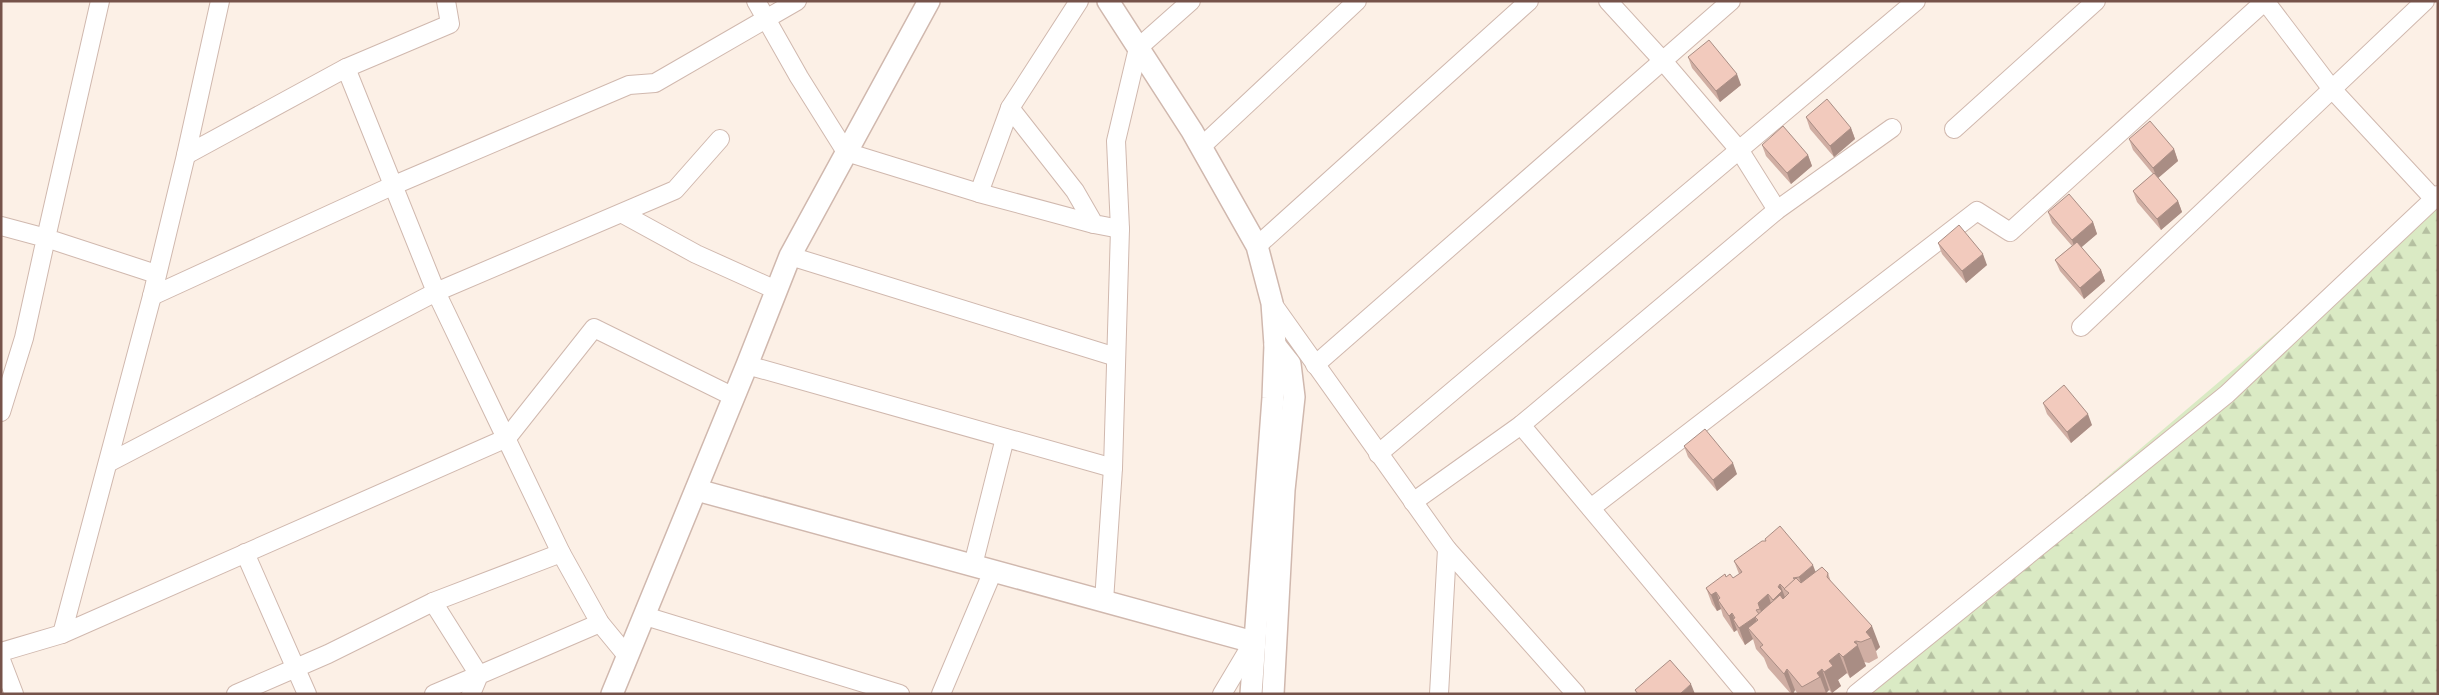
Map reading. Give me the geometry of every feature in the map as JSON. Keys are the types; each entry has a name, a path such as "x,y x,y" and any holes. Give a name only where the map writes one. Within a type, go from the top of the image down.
{"street":[{"path":"1,412 24,338 100,1"},
{"path":"62,634 152,296 220,1"},
{"path":"186,155 346,68 450,24 446,1"},
{"path":"756,1 799,77 846,152 979,193 1094,224 1120,229"},
{"path":"152,296 392,186 629,84 655,83 797,1"},
{"path":"612,694 697,490 790,256 929,1"},
{"path":"979,193 1010,108 1079,1"},
{"path":"1108,1 1201,147 1257,246 1272,303 1275,345 1251,694"},
{"path":"1104,601 1113,468 1120,229 1116,141 1138,48 1191,1"},
{"path":"1201,147 1357,1"},
{"path":"1257,246 1529,1"},
{"path":"1608,1 1663,61 1740,151 1776,210"},
{"path":"1315,365 1731,1"},
{"path":"1378,454 1916,1"},
{"path":"1954,129 2096,1"},
{"path":"1591,508 1977,212 2010,232 2265,1 2331,88 2436,198 2228,394 1856,694"},
{"path":"2080,327 2425,1"},
{"path":"346,68 436,292 561,553 600,623 628,657"},
{"path":"1010,108 1075,191 1094,224"},
{"path":"1413,502 1521,425 1776,210 1892,128"},
{"path":"108,463 222,401 436,292 623,214 675,190 720,140"},
{"path":"623,214 696,254 776,290"},
{"path":"1,226 46,238 156,274"},
{"path":"790,256 1116,358"},
{"path":"1272,303 1446,549 1576,694"},
{"path":"1,652 62,634 506,438 594,328 734,396"},
{"path":"1273,694 1284,490 1294,397 1290,364 1275,345"},
{"path":"747,365 1113,468"},
{"path":"1521,425 1746,694"},
{"path":"941,694 983,568 1005,438"},
{"path":"697,490 1254,642"},
{"path":"1439,694 1446,549"},
{"path":"244,553 307,694"},
{"path":"236,694 296,668 433,602 561,553"},
{"path":"433,602 480,675"},
{"path":"644,616 900,694"},
{"path":"434,694 600,623"},
{"path":"1222,694 1254,642"},
{"path":"1,660 14,694"},
{"path":"472,694 480,675"}],"green space":[{"path":"2434,199 2438,204 2438,694 1852,694"}],"building":[{"path":"1709,40 1737,74 1716,91 1688,57"},
{"path":"1827,99 1851,128 1830,146 1806,117"},
{"path":"2150,121 2174,149 2153,168 2129,139"},
{"path":"1783,126 1808,155 1787,173 1762,145"},
{"path":"2154,173 2178,201 2157,219 2133,191"},
{"path":"2069,194 2093,222 2072,240 2048,212"},
{"path":"1959,225 1983,254 1962,271 1938,243"},
{"path":"2077,242 2101,270 2080,288 2055,260"},
{"path":"2064,385 2088,414 2067,432 2043,403"},
{"path":"1705,429 1733,463 1713,480 1684,446"},
{"path":"1780,526 1813,565 1799,577 1793,578 1795,579 1785,589 1780,584 1778,587 1782,591 1773,600 1768,594 1758,603 1760,609 1756,610 1759,614 1739,628 1733,619 1735,618 1732,613 1729,616 1718,600 1720,598 1716,592 1711,595 1706,588 1725,574 1726,577 1730,574 1733,578 1742,572 1734,561 1762,541 1766,541 1765,539"},
{"path":"1822,567 1828,573 1827,577 1872,626 1866,632 1871,638 1861,642 1854,642 1858,645 1843,657 1839,653 1829,661 1833,666 1824,672 1822,669 1817,673 1820,677 1802,687 1787,669 1784,674 1760,647 1763,645 1748,628 1758,620 1755,617 1780,595 1783,599 1789,593 1784,589 1796,578 1801,583"},
{"path":"1670,660 1691,684 1680,694 1638,694 1635,690"}]}
